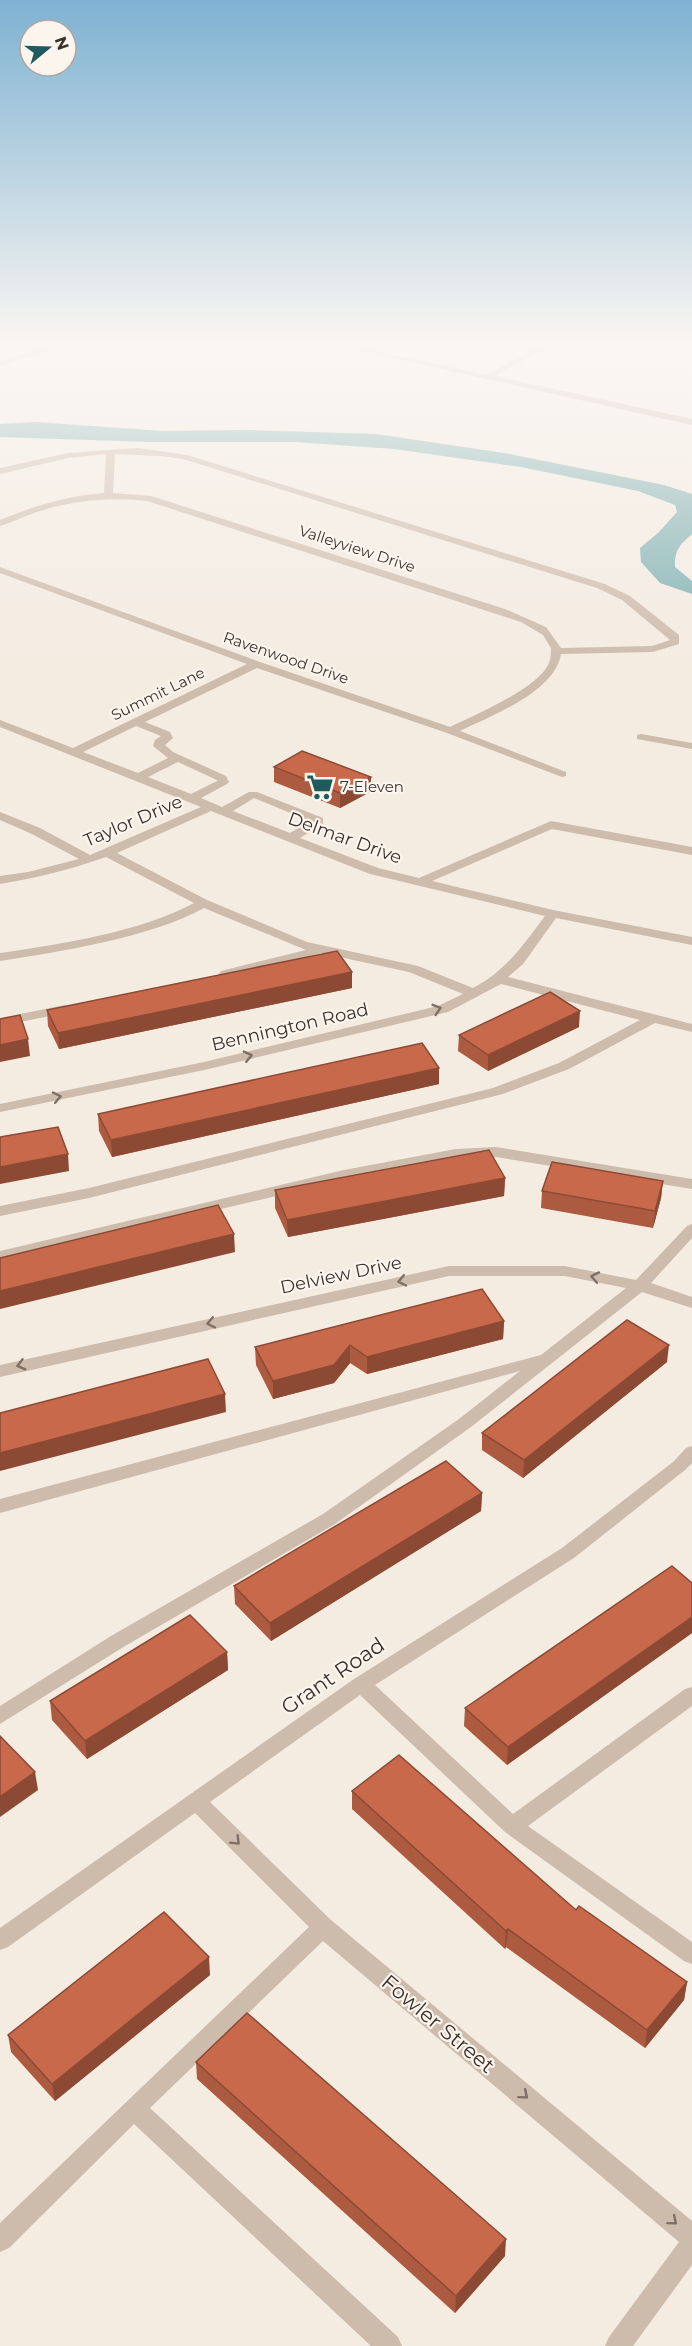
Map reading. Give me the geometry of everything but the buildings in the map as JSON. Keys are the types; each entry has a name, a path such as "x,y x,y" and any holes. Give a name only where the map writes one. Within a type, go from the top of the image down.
{"street":[{"path":"0,471 62,455 103,452"},
{"path":"108,496 111,452"},
{"path":"134,452 184,457 601,586 626,598 675,637 675,642 653,649 556,651 553,668 540,682 451,731"},
{"name":"Valleyview Drive","path":"0,523 48,505 82,498 138,496 501,611 540,628 548,634 556,651"},
{"name":"Ravenwood Drive","path":"0,570 256,664 451,731 562,774"},
{"name":"Summit Lane","path":"74,752 256,664"},
{"path":"136,722 166,734 167,738 159,742 159,746 177,758 222,778 223,782 190,799"},
{"name":"Delmar Drive","path":"0,723 374,871 553,914 692,941"},
{"path":"641,737 692,746"},
{"path":"138,778 177,758"},
{"path":"222,812 253,794 319,821 291,838"},
{"name":"Taylor Drive","path":"0,880 109,854 209,807"},
{"path":"0,816 36,831 91,860"},
{"path":"420,882 551,825 692,851"},
{"path":"109,854 203,903 284,938 320,949 413,969 473,993"},
{"path":"0,957 51,949 174,918 203,903"},
{"name":"Bennington Road","path":"0,1108 204,1066 443,1009 499,978 519,961 553,914"},
{"path":"209,978 297,957 320,949"},
{"path":"499,978 530,989 692,1028"},
{"path":"0,1022 76,1007"},
{"path":"0,1211 89,1193 498,1091 564,1066 652,1019"},
{"path":"0,1256 344,1175 456,1154 496,1152 692,1184"},
{"path":"0,1716 118,1641 329,1519 465,1423 639,1286 692,1229"},
{"name":"Delview Drive","path":"0,1371 449,1271 565,1271 660,1290 692,1303"},
{"path":"0,1506 544,1359"},
{"name":"Grant Road","path":"0,1940 362,1684 568,1553 679,1466 692,1452"},
{"path":"362,1684 512,1826 692,1954"},
{"path":"512,1826 692,1695"},
{"name":"Fowler Street","path":"195,1800 323,1927 692,2237"},
{"path":"0,2240 323,1927"},
{"path":"134,2108 389,2346"},
{"path":"618,2346 692,2244"}],"water":[{"path":"419,452 504,453 664,485 692,494 692,534 679,548 675,567 692,581 692,594 660,583 641,562 640,548 677,512 675,505 638,491 521,467"}],"place":[{"name":"7-Eleven","path":"320,787"}]}
